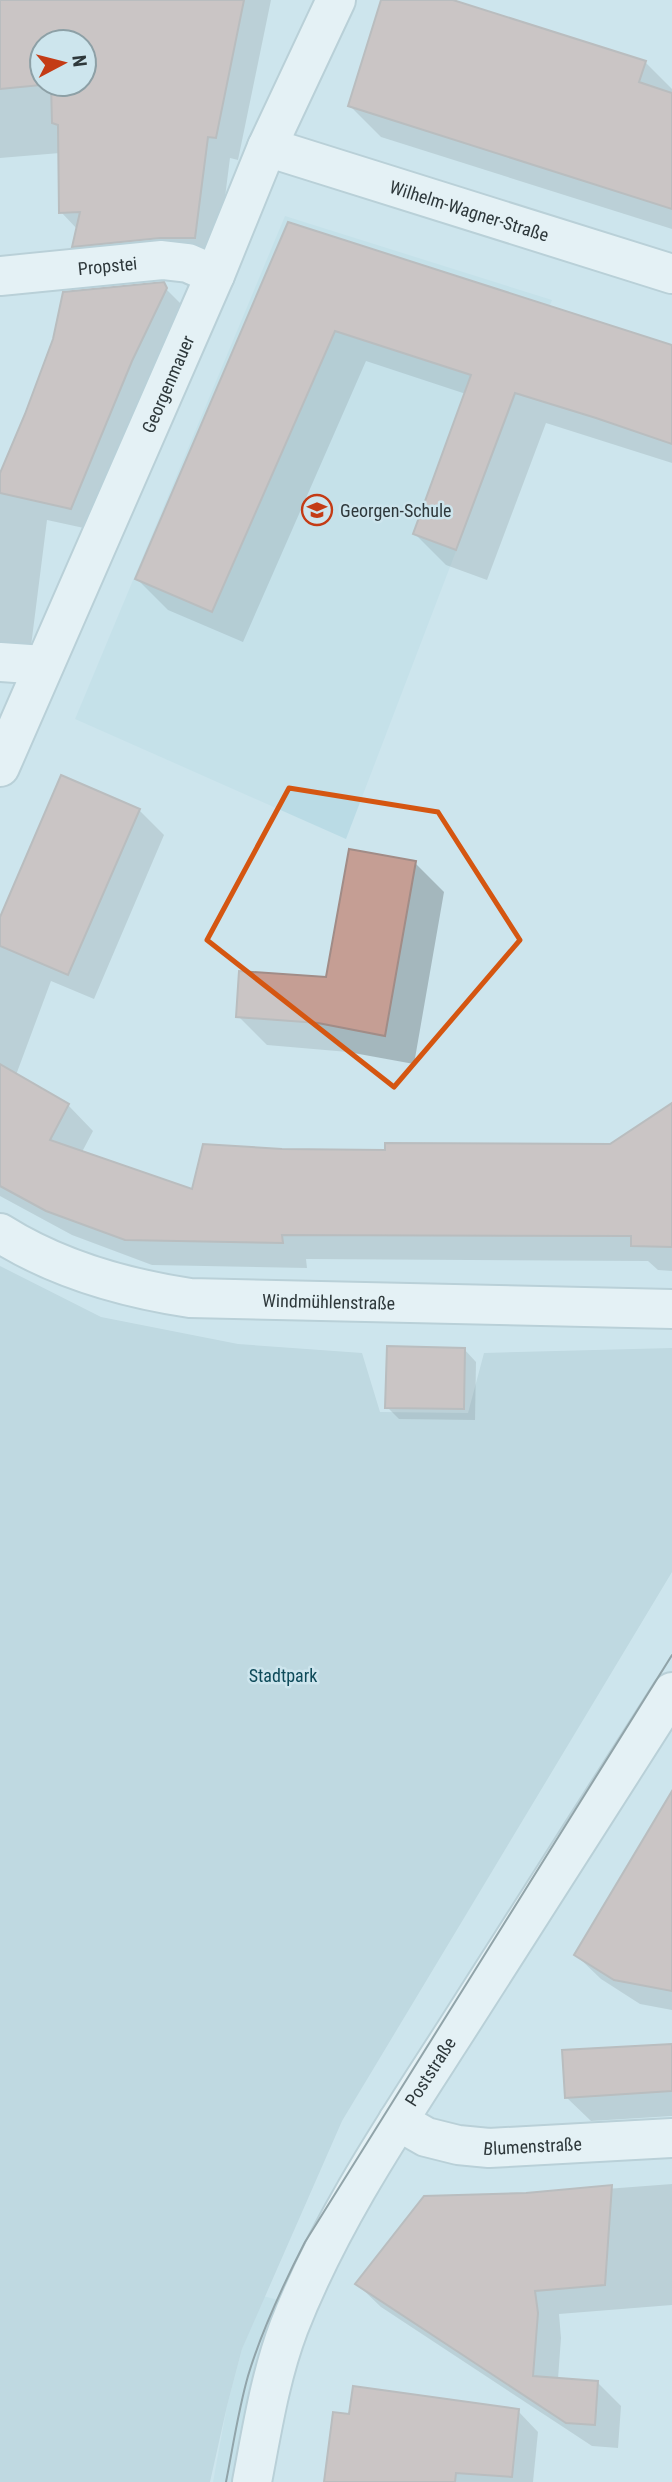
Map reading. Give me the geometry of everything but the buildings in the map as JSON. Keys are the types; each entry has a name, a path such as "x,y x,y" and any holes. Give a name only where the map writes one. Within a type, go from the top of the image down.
{"street":[{"name":"Georgenmauer","path":"0,768 215,275 267,147 336,0"},
{"name":"Wilhelm-Wagner-Straße","path":"267,147 672,274"},
{"name":"Propstei","path":"0,276 162,260 188,262 215,275"},
{"path":"0,662 44,665"},
{"name":"Windmühlenstraße","path":"0,1233 60,1265 152,1293 190,1298 672,1310"},
{"name":"Poststraße","path":"252,2482 268,2396 289,2327 330,2237 398,2121 672,1692"},
{"name":"Blumenstraße","path":"398,2121 426,2137 458,2145 489,2148 672,2138"}],"highlighted area":[{"path":"289,788 438,812 520,940 394,1087 207,940"}],"shaded area":[{"name":"Georgen-Schule","path":"285,216 552,300 346,839 75,719"},
{"path":"263,2296 290,2303 240,2482 213,2482 227,2406 242,2349"}],"green space":[{"name":"Stadtpark","path":"0,1266 101,1317 238,1344 362,1353 380,1412 468,1413 484,1353 672,1348 672,1572 342,2121 242,2349 210,2482 0,2482"}],"tram line":[{"path":"226,2482 248,2376 274,2308 305,2242 672,1655"}],"place":[{"name":"Georgen-Schule","path":"317,510"}]}
